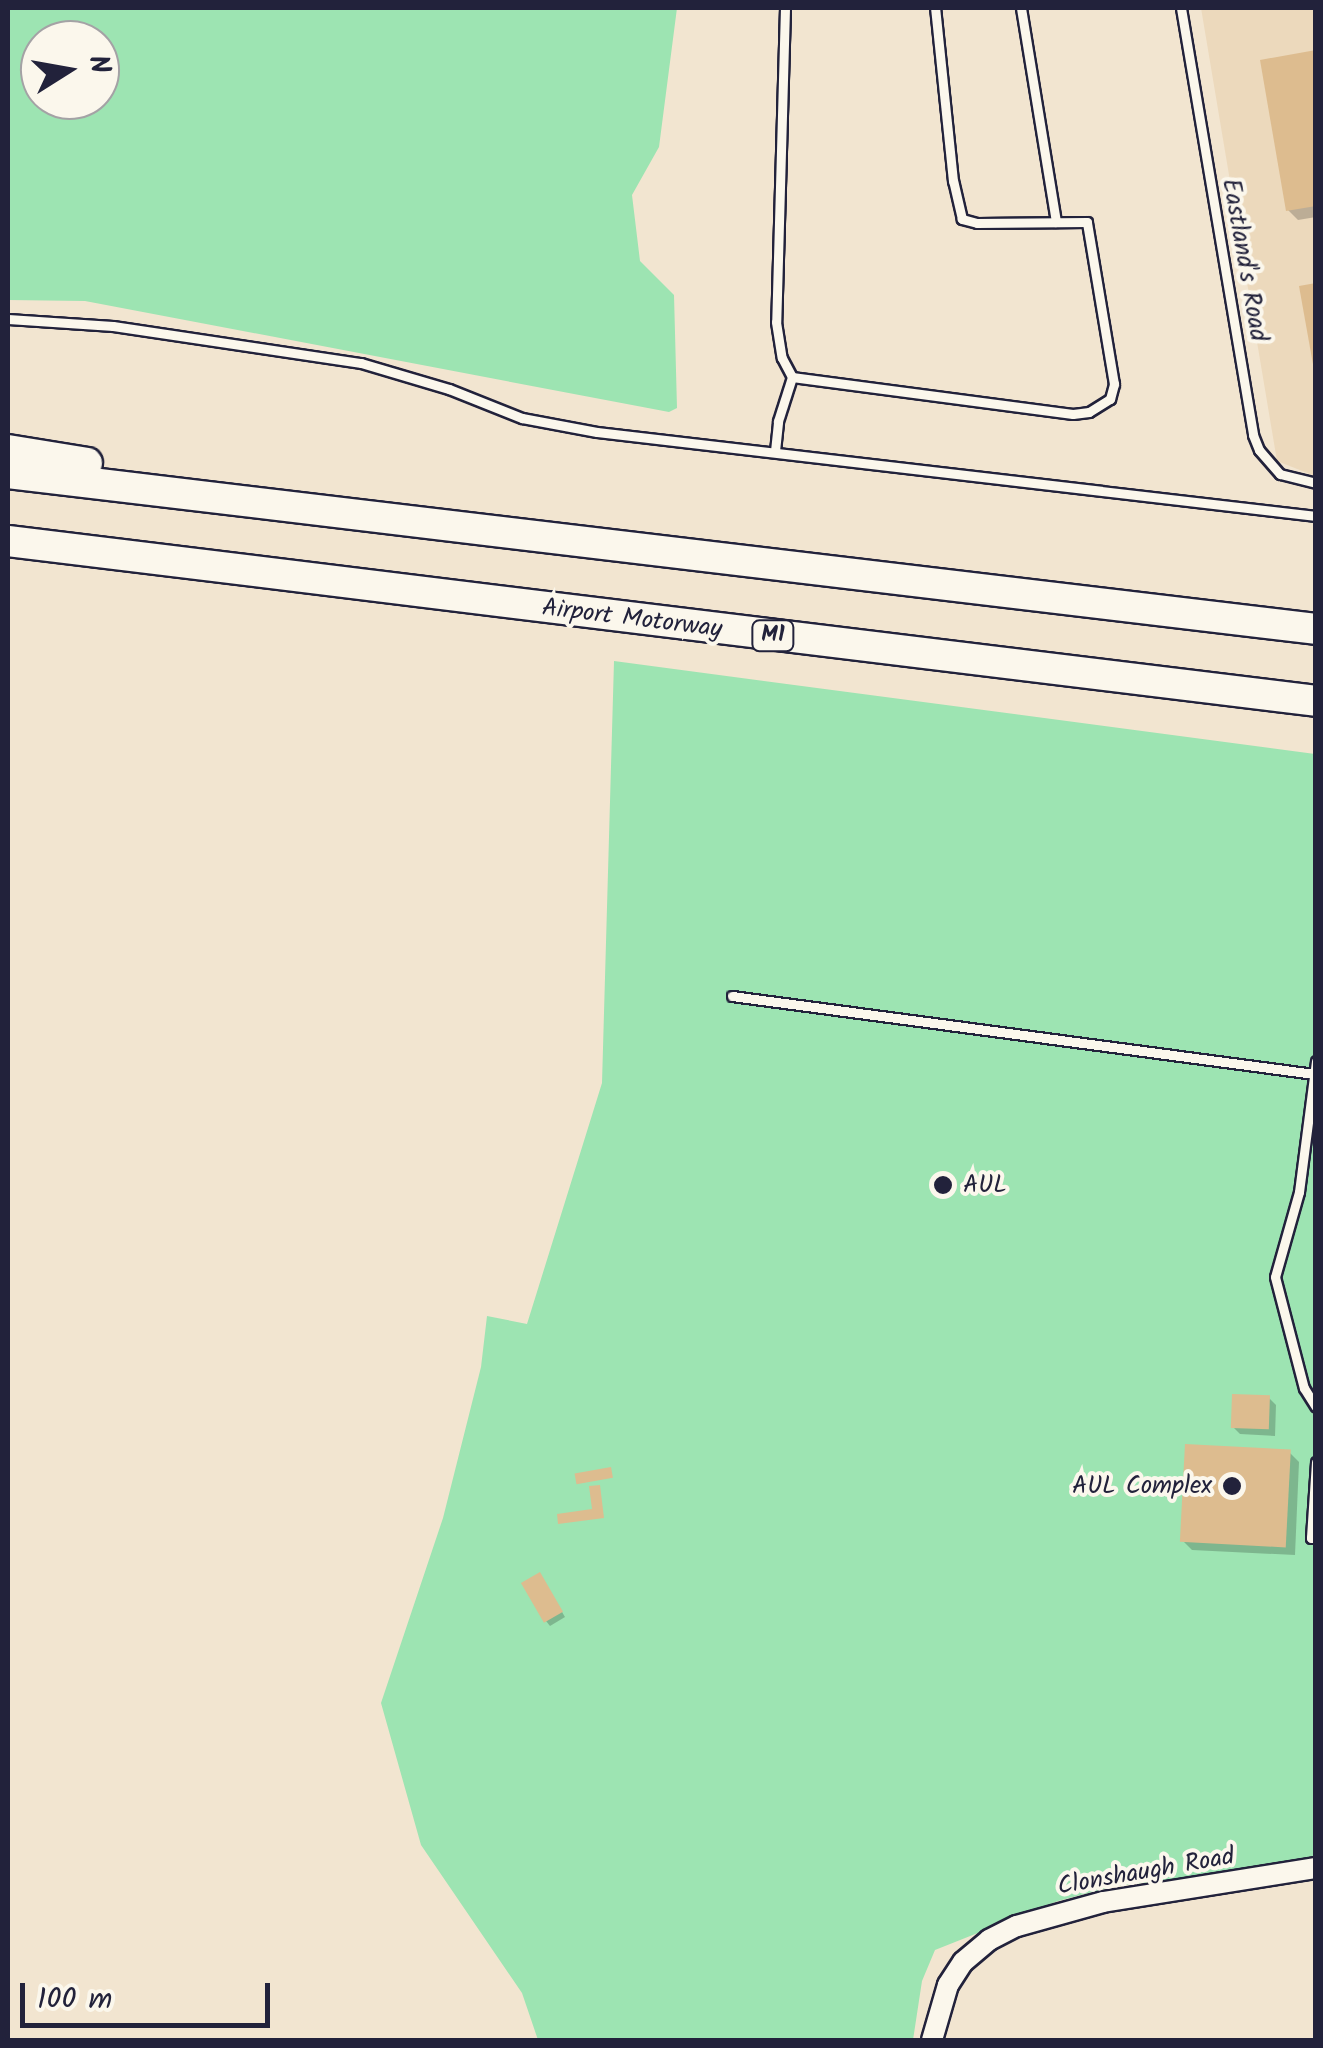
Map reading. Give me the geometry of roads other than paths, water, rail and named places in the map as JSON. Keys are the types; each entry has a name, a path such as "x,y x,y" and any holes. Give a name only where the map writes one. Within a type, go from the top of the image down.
{"highway":[{"path":"8,450 579,540"},
{"path":"8,473 1316,629"},
{"name":"Airport Motorway","path":"8,541 1316,701"}],"street":[{"name":"Clonshaugh Road","path":"932,2040 948,1984 963,1962 989,1940 1017,1926 1104,1902 1316,1868"}],"lane":[{"path":"775,451 778,421 792,377 782,358 776,322 785,8"},
{"path":"792,377 1073,414 1102,406 1110,399 1114,384 1087,222 977,223 962,218 953,181 935,8"},
{"path":"1021,8 1056,222"},
{"name":"Eastland's Road","path":"1180,8 1253,435 1259,450 1280,474 1316,483"},
{"path":"8,319 112,326 362,363 449,388 522,418 597,432 1316,516"},
{"path":"732,996 1314,1074"},
{"path":"1316,1061 1299,1192 1274,1277 1304,1388 1316,1407"},
{"path":"1316,1462 1311,1538 1316,1538"}],"place":[{"name":"AUL","path":"943,1185"},
{"name":"AUL Complex","path":"1232,1486"}]}
